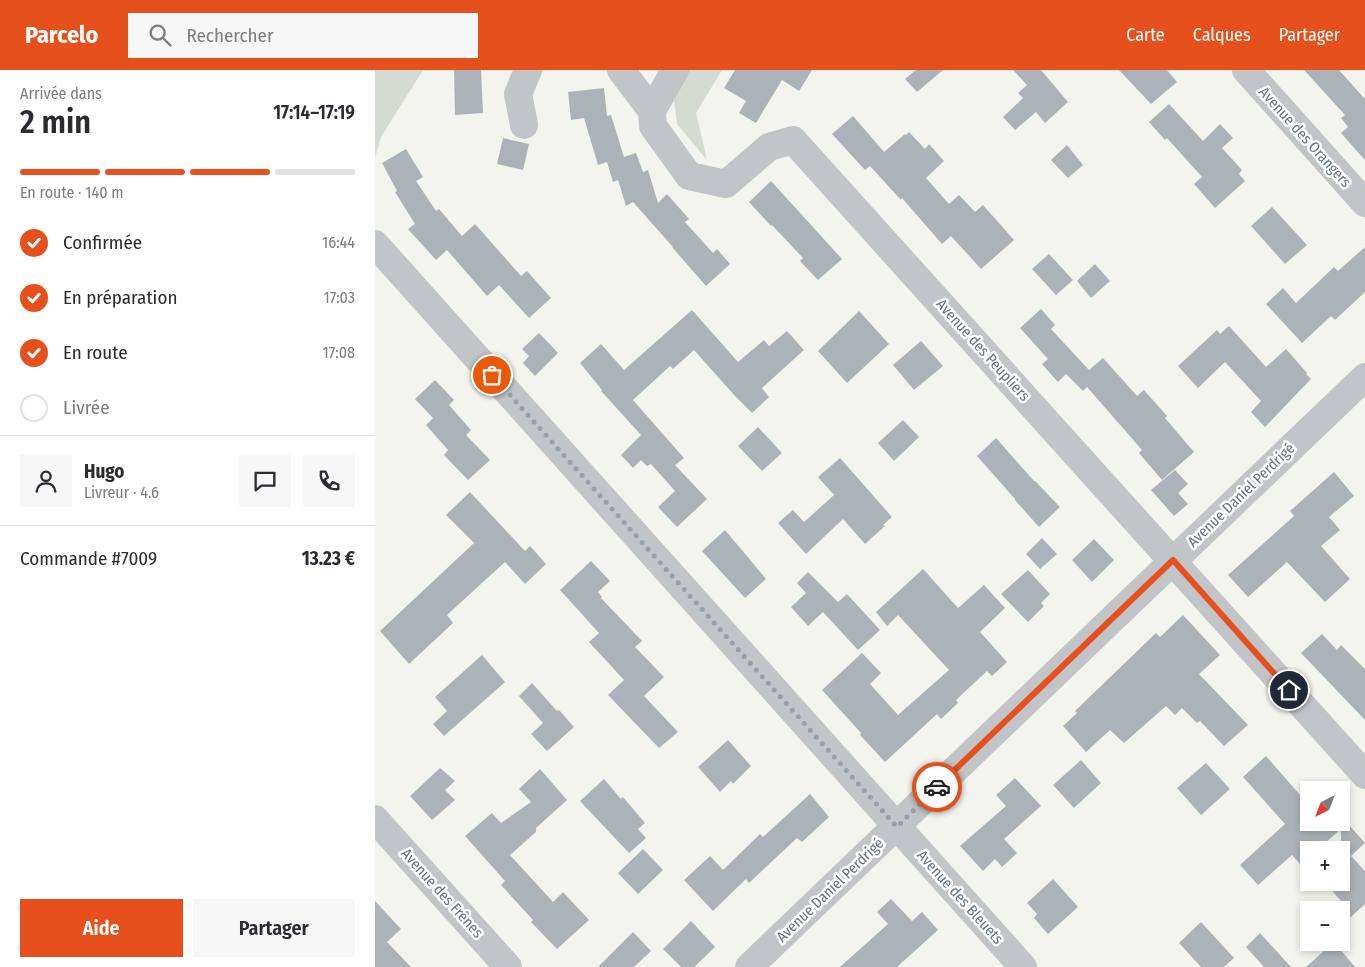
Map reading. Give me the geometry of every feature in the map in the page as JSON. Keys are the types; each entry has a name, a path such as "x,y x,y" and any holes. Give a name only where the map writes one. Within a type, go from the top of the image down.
{"street":[{"path":"524,125 518,94 528,70"},
{"path":"621,70 652,111 675,70"},
{"name":"Avenue des Orangers","path":"1246,70 1365,203"},
{"name":"Avenue des Peupliers","path":"652,111 653,126 689,176 726,184 769,147 793,140 1365,774"},
{"name":"Avenue des Bleuets","path":"375,244 1023,967"},
{"name":"Avenue Daniel Perdrigé","path":"749,967 1365,377"},
{"name":"Avenue des Frênes","path":"375,819 508,967"}],"shaded area":[{"path":"375,70 423,70 381,137 375,158"},
{"path":"677,70 722,70 696,113 707,160 677,124 672,84"}],"building":[{"path":"454,70 481,70 483,113 455,115"},
{"path":"735,70 812,70 799,91 782,80 756,123 739,113 746,101 724,88"},
{"path":"916,70 943,70 917,92 905,79"},
{"path":"1013,70 1041,70 1068,102 1045,123 1036,112 1015,130 1003,117 1023,98 1018,93 1027,85"},
{"path":"1119,70 1167,70 1177,82 1151,104"},
{"path":"1304,70 1339,70 1365,97 1365,160 1341,133 1348,127 1341,118 1345,115"},
{"path":"604,88 607,116 611,115 624,157 636,153 643,172 648,170 658,203 667,194 689,219 685,222 713,253 717,249 730,264 706,286 633,202 626,206 618,180 613,182 607,162 598,165 584,118 571,120 568,92"},
{"path":"1169,104 1203,141 1220,124 1233,138 1222,148 1242,170 1239,174 1245,181 1215,208 1194,184 1202,177 1167,138 1165,140 1149,122"},
{"path":"853,116 884,152 909,132 925,149 929,144 944,161 926,178 949,204 959,195 975,212 983,205 1014,240 981,269 951,236 942,244 902,198 901,200 870,166 865,170 832,134"},
{"path":"503,138 529,144 523,170 497,164"},
{"path":"1067,145 1083,165 1068,178 1051,160"},
{"path":"406,149 423,177 416,181 436,211 439,209 462,236 475,224 521,276 527,271 551,298 529,318 499,285 487,296 447,250 436,260 408,229 415,224 395,192 397,191 382,163"},
{"path":"771,181 842,259 818,280 800,261 803,258 749,202"},
{"path":"1272,207 1307,245 1285,264 1251,226"},
{"path":"1365,247 1365,292 1335,320 1331,316 1302,343 1266,304 1283,288 1296,303 1334,267 1338,271"},
{"path":"1049,254 1073,280 1056,295 1032,269"},
{"path":"1095,264 1110,281 1091,298 1077,281"},
{"path":"1041,309 1055,325 1051,329 1089,370 1103,358 1137,396 1144,390 1167,416 1165,418 1194,452 1162,480 1139,453 1142,450 1087,387 1083,391 1066,374 1058,382 1042,364 1048,359 1020,328"},
{"path":"692,310 738,362 764,340 769,346 787,331 804,350 762,388 769,397 752,413 694,350 673,369 670,366 633,400 684,458 675,465 707,499 677,527 658,507 675,491 651,464 647,466 641,460 633,468 621,455 641,435 601,391 580,363 601,344 624,370"},
{"path":"859,311 889,344 847,383 818,351"},
{"path":"1229,326 1266,367 1286,349 1311,379 1265,427 1251,412 1261,401 1225,362 1198,388 1178,366 1217,330 1220,334"},
{"path":"539,333 558,353 535,376 523,363 529,356 522,349"},
{"path":"921,341 943,366 914,390 893,365"},
{"path":"435,380 454,400 449,405 471,430 466,435 490,460 468,480 444,455 448,450 426,425 433,418 415,399"},
{"path":"903,420 919,437 894,461 878,443"},
{"path":"758,427 782,453 762,471 738,446"},
{"path":"996,438 1060,507 1039,527 977,456"},
{"path":"840,458 892,517 865,544 843,519 806,554 778,523 793,510 804,522 834,495 818,477"},
{"path":"1175,470 1188,484 1178,493 1188,504 1174,516 1151,490"},
{"path":"1334,472 1354,496 1329,517 1340,530 1321,546 1350,579 1325,602 1287,562 1248,597 1228,575 1294,516 1290,511"},
{"path":"470,492 525,551 530,546 546,564 525,584 505,562 447,615 453,623 409,664 380,631 474,543 446,515"},
{"path":"725,530 766,579 745,598 702,551"},
{"path":"1042,538 1057,554 1040,569 1026,554"},
{"path":"1094,539 1114,560 1092,582 1072,560"},
{"path":"591,561 610,581 598,592 601,598 642,641 635,647 664,677 644,696 678,732 659,748 608,695 624,680 589,642 599,633 560,590"},
{"path":"923,569 958,608 984,585 1005,608 980,632 1007,662 992,676 987,671 956,700 958,703 941,719 937,714 885,762 822,690 862,653 881,673 870,684 898,715 949,670 898,615 887,626 876,612"},
{"path":"1028,570 1050,594 1041,603 1044,606 1028,622 1001,594"},
{"path":"808,572 838,602 847,594 880,630 858,650 823,612 808,626 791,607 806,593 797,583"},
{"path":"1183,615 1220,655 1199,674 1248,725 1224,746 1200,721 1197,723 1182,708 1175,715 1166,706 1124,743 1110,730 1086,752 1063,726 1077,713 1075,711 1156,633 1160,637"},
{"path":"1322,634 1337,650 1341,645 1365,669 1365,720 1301,653"},
{"path":"482,655 505,682 444,736 433,724 447,711 435,697"},
{"path":"532,683 574,727 547,751 531,734 543,723 519,696"},
{"path":"728,740 751,766 733,784 731,781 720,792 698,767"},
{"path":"1266,756 1300,795 1300,831 1339,831 1327,841 1300,841 1300,864 1292,855 1258,885 1240,865 1285,824 1243,777"},
{"path":"1081,760 1101,783 1074,808 1053,785"},
{"path":"1206,763 1230,789 1201,815 1177,788"},
{"path":"440,768 455,781 445,790 455,800 432,820 410,796"},
{"path":"540,769 567,800 536,828 536,832 510,855 553,902 563,892 589,920 557,949 531,922 533,920 501,885 505,881 465,836 492,813 501,823 531,802 519,789"},
{"path":"1015,778 1041,806 1004,839 1017,853 1002,867 995,859 983,871 960,846 1006,806 996,795"},
{"path":"604,779 621,799 623,797 645,823 638,829 646,838 629,853 580,801"},
{"path":"810,794 829,817 802,842 797,838 749,883 746,879 713,911 684,880 710,856 723,870 760,834 763,837"},
{"path":"1350,826 1365,843 1351,856 1365,871 1365,904 1350,918 1350,901 1341,901 1333,892 1350,891 1350,841 1341,841 1341,831 1350,831"},
{"path":"643,849 663,870 638,894 618,873"},
{"path":"1053,879 1078,907 1048,934 1034,918 1037,914 1027,903"},
{"path":"891,899 912,921 922,912 938,930 897,967 840,967 888,924 877,912"},
{"path":"375,901 401,929 387,942 411,967 375,967"},
{"path":"691,921 715,947 694,967 681,967 663,949"},
{"path":"1201,922 1234,958 1224,967 1201,967 1179,943"},
{"path":"633,932 651,951 634,967 598,967"},
{"path":"1260,933 1291,967 1264,967 1246,947"},
{"path":"1324,951 1342,951 1355,967 1306,967"}],"way so far":[{"path":"492,375 897,827 937,787"}],"route":[{"path":"937,787 1173,560 1289,690"}]}
